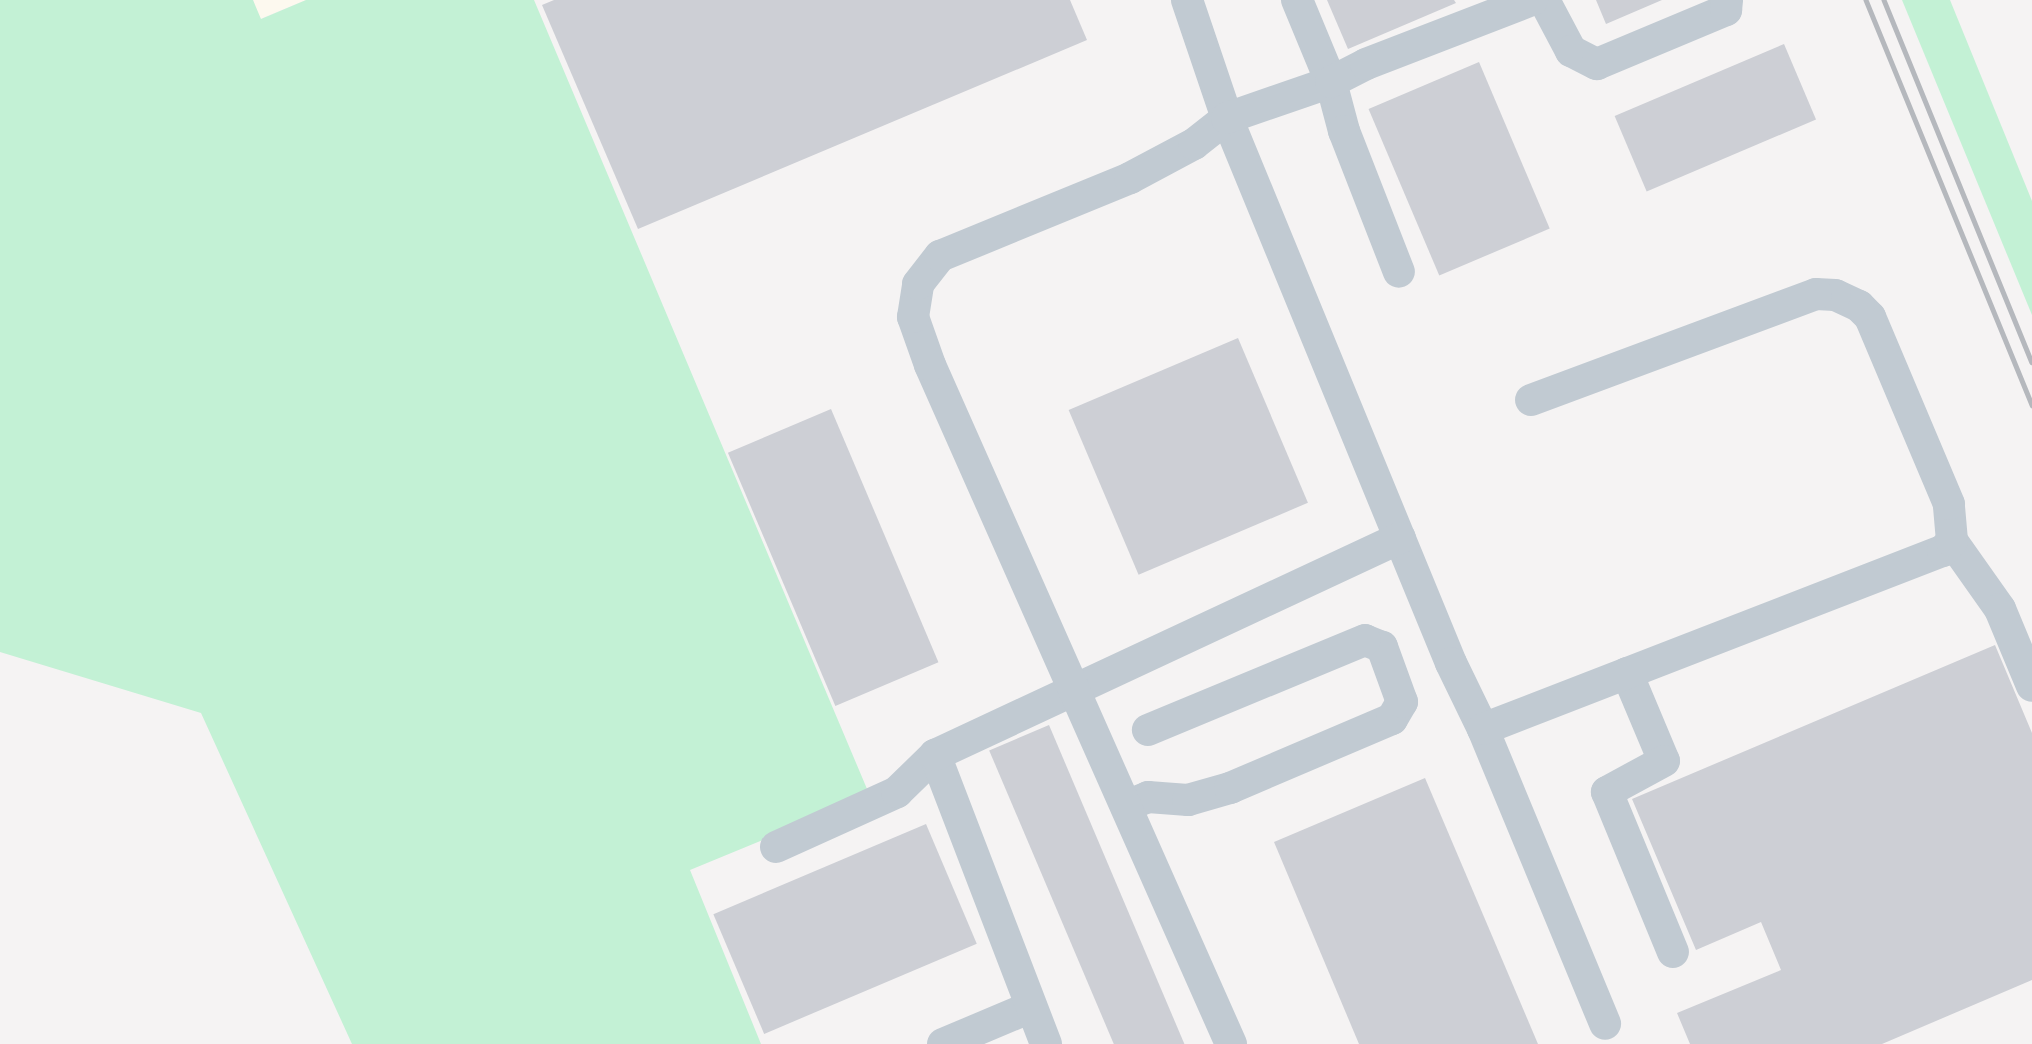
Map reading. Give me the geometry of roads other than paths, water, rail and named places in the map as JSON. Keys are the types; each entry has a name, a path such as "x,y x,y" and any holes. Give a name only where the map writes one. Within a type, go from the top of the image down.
{"lane":[{"path":"1186,0 1227,118 1451,663 1483,729 1605,1024"},
{"path":"1297,0 1331,82 1344,131 1399,272"},
{"path":"1231,1044 930,365 913,316 918,284 940,256 1130,178 1194,144 1227,118 1331,82 1366,64 1532,0"},
{"path":"1544,0 1571,51 1597,64 1726,10 1726,0"},
{"path":"1531,400 1816,294 1834,295 1859,306 1870,317 1949,504 1952,541 2000,609 2032,686"},
{"path":"776,847 897,792 936,755 1400,538"},
{"path":"1483,729 1943,551 1952,541"},
{"path":"1126,806 1148,797 1188,800 1230,788 1392,719 1402,702 1382,647 1365,640 1148,730"},
{"path":"1627,673 1664,761 1607,792 1673,952"},
{"path":"936,755 1047,1044"},
{"path":"943,1044 1031,1007"}],"railway":[{"path":"1866,0 2032,405"},
{"path":"1884,0 2032,362"}]}
